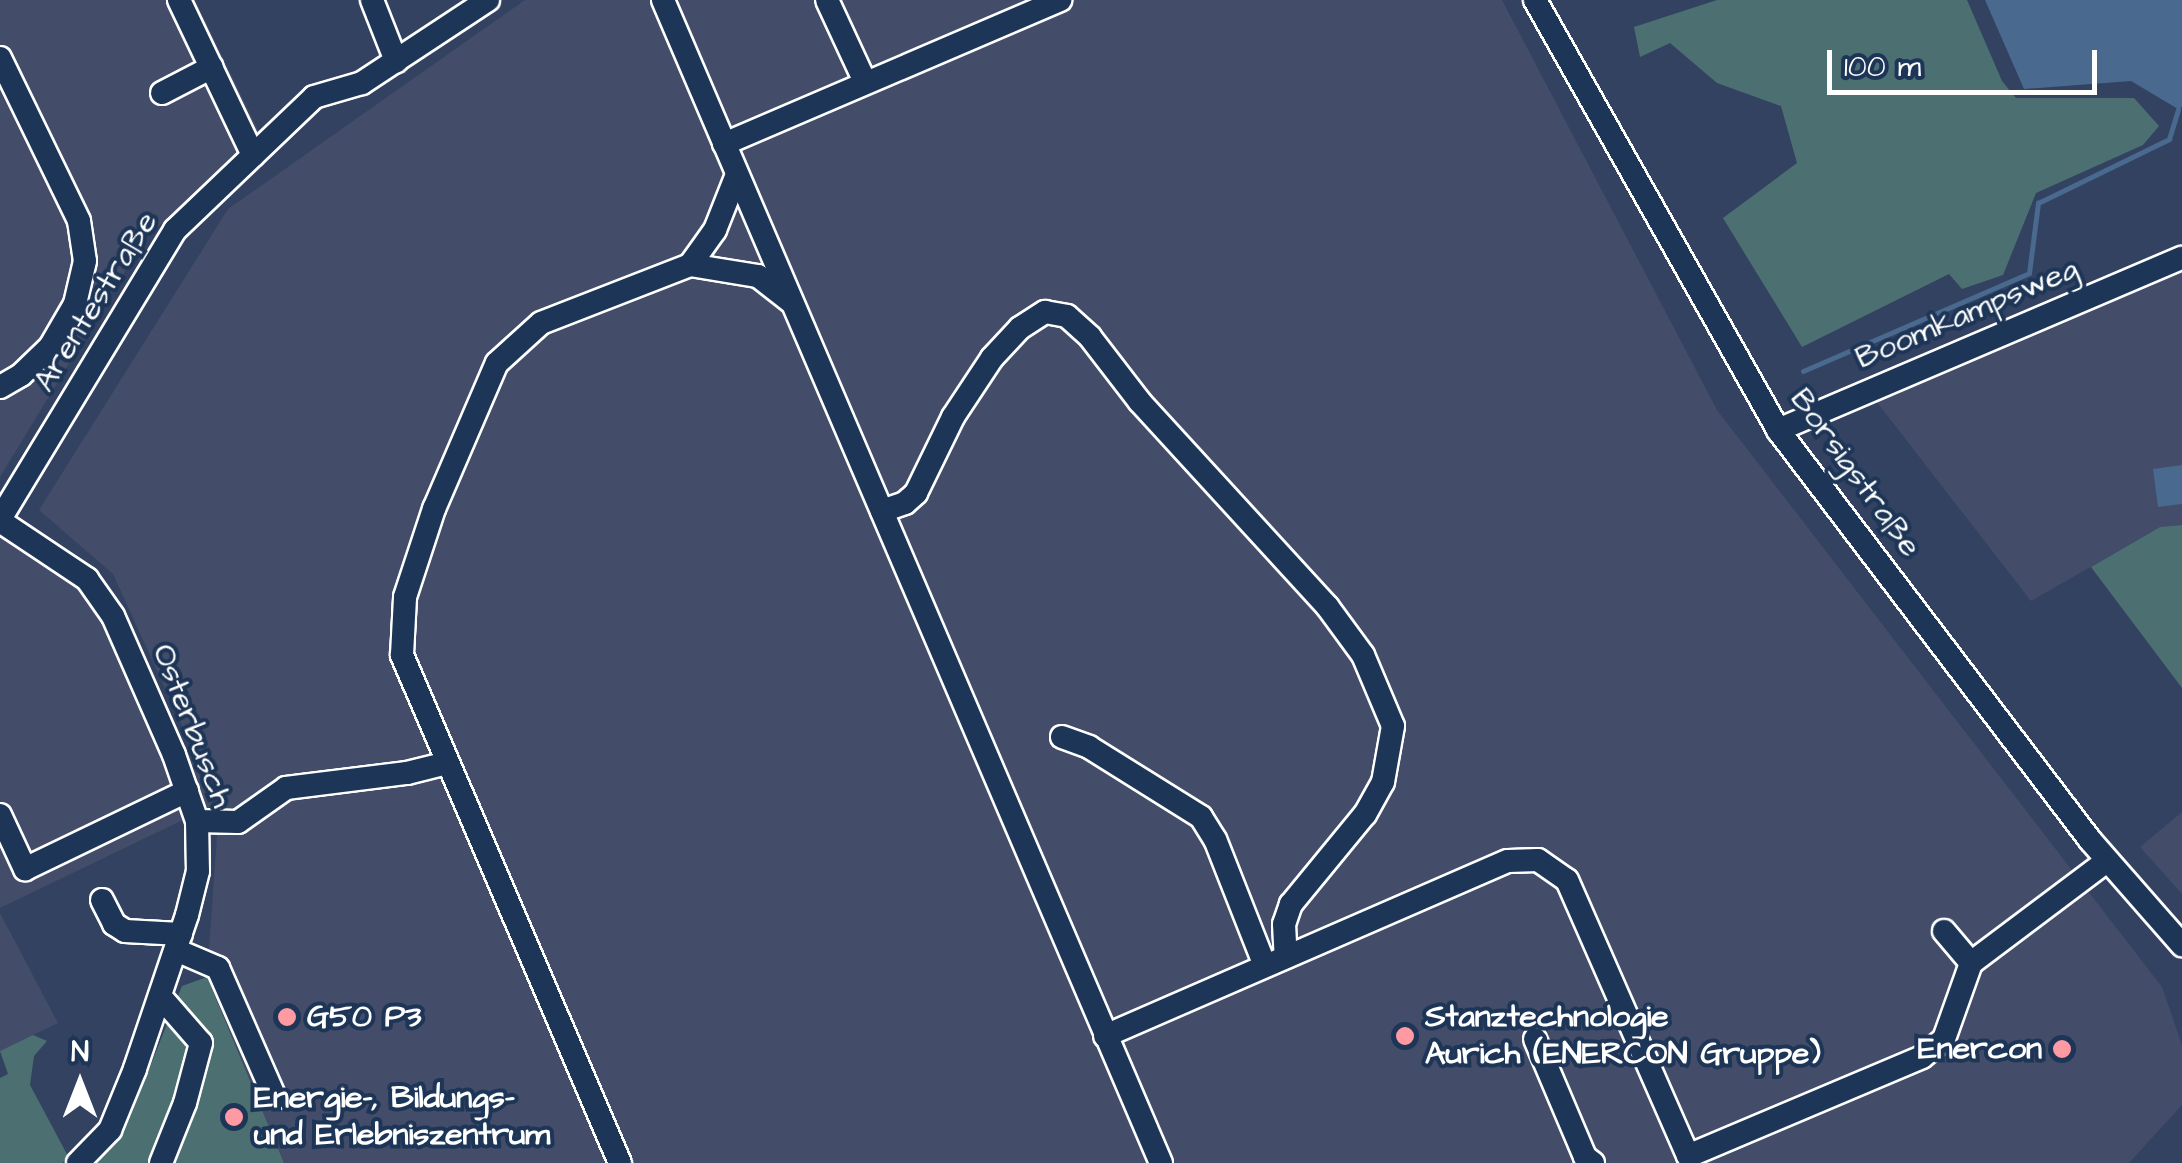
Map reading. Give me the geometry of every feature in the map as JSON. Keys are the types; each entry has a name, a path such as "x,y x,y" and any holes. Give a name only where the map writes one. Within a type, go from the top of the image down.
{"street":[{"path":"179,0 253,155"},
{"path":"372,0 396,61 488,0"},
{"path":"663,0 1161,1163"},
{"path":"827,0 865,82"},
{"path":"724,144 1060,0"},
{"name":"Borsigstraße","path":"1535,0 1778,430 2108,861 2182,945"},
{"path":"0,58 79,220 86,261 75,304 50,347 21,375 0,387"},
{"name":"Arentestraße","path":"4,514 174,230 314,97 362,84 396,61"},
{"path":"162,93 212,67"},
{"path":"690,265 715,230 736,177"},
{"name":"Boomkampsweg","path":"1778,430 2182,258"},
{"path":"620,1163 402,655 404,598 434,509 497,363 541,323 690,265 758,276 793,303"},
{"path":"882,511 904,503 916,493 954,417 992,358 1020,328 1046,312 1067,316 1090,337 1140,402 1327,606 1363,654 1393,726 1384,782 1291,904 1276,962"},
{"path":"0,480 4,514"},
{"name":"Osterbusch","path":"4,514 87,579 113,616 197,822 198,872 160,996 110,1130 78,1163"},
{"path":"1062,737 1089,747 1201,817 1276,962"},
{"path":"197,822 238,822 286,788 407,773 448,763"},
{"path":"0,815 26,869 187,790"},
{"path":"1105,1036 1508,861 1538,860 1567,880 1683,1161 1922,1057 1944,1040 1971,963 2108,861"},
{"path":"102,900 114,924 125,931 178,942 218,968 274,1098"},
{"path":"1944,931 1971,963"},
{"path":"160,996 201,1043 185,1103 161,1163"},
{"path":"1536,1038 1585,1158 1593,1163"}],"shaded area":[{"path":"0,0 195,0 260,134 144,240 0,477"},
{"path":"525,0 1502,0 1717,410 2162,987 2182,1045 2182,1105 2129,1163 284,1163 207,977 219,807 113,574 39,510 228,209"},
{"path":"1985,0 2182,0 2182,107 2178,109 2131,81 2024,89"},
{"path":"2182,271 2182,525 2160,527 2031,601 1876,401"},
{"path":"2182,465 2182,504 2158,507 2153,469"},
{"path":"0,508 104,582 214,805 0,908"},
{"path":"2182,812 2182,894 2140,847"},
{"path":"0,913 58,1023 0,1051"}],"green space":[{"path":"1717,0 1967,0 2002,81 2016,98 2134,98 2159,126 2143,145 2036,193 2003,275 1962,289 1949,274 1802,347 1723,218 1797,163 1781,106 1717,83 1670,43 1640,57 1634,27"},
{"path":"2182,525 2182,688 2091,567 2160,527"},
{"path":"207,977 284,1163 97,1163 129,1120 182,986"},
{"path":"33,1035 47,1041 34,1056 30,1085 69,1158 62,1163 0,1163 0,1078 8,1074 0,1051"}],"waterway":[{"path":"1803,371 2029,273 2038,203 2169,139 2178,109"}],"place":[{"name":"G50 P3","path":"287,1017"},
{"name":"Stanztechnologie Aurich (ENERCON Gruppe)","path":"1405,1036"},
{"name":"Enercon","path":"2062,1049"},
{"name":"Energie-, Bildungs- und Erlebniszentrum","path":"234,1117"}]}
